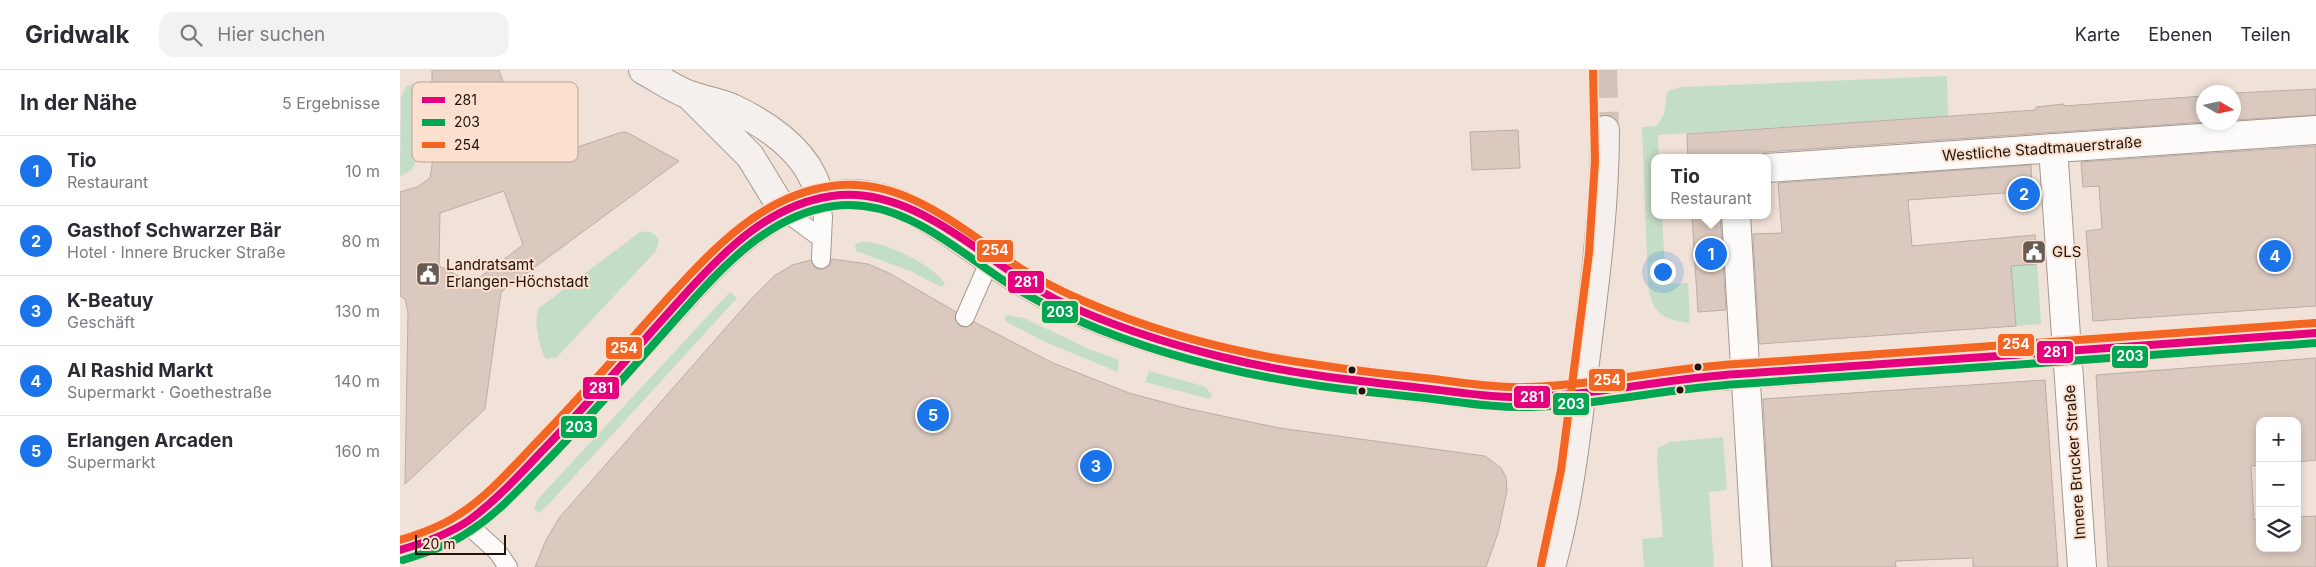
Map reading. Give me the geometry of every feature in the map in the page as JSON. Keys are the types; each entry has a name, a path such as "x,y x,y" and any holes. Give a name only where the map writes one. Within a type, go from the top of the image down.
{"street":[{"path":"643,70 687,94 732,108 778,135 794,149 810,170 817,185 820,199"},
{"path":"687,94 750,156 783,210"},
{"path":"1551,567 1565,507 1582,393 1599,254 1605,170 1605,130"},
{"name":"Westliche Stadtmauerstraße","path":"1771,168 2316,130"},
{"name":"Innere Brucker Straße","path":"2052,148 2082,567"},
{"path":"400,550 432,540 466,522 507,487 568,424 723,254 756,226 783,210 820,199 853,194 897,204 937,223 990,260 1039,290 1085,314 1145,336 1211,355 1279,369 1496,396 1534,397 1582,393 1668,380 2316,333"},
{"path":"1736,219 1745,374 1762,538 1756,567"}],"lane":[{"path":"820,199 823,217 821,259"},
{"path":"783,210 821,238"},
{"path":"965,317 990,260"},
{"path":"466,522 498,551 508,567"}],"green space":[{"path":"1947,76 1948,116 1658,135 1659,154 1651,154 1651,219 1662,219 1666,284 1688,283 1690,323 1665,317 1652,302 1650,294 1648,284 1642,127 1657,126 1664,114 1667,93 1670,90 1681,87"},
{"path":"412,84 412,162 416,162 411,171 400,176 401,97 406,87"},
{"path":"640,232 649,232 656,236 659,241 656,251 557,357 545,358 537,326 539,308"},
{"path":"861,242 881,245 907,255 931,269 945,284 941,287 910,271 856,251 855,244"},
{"path":"2037,264 2041,324 2016,326 2013,289 1992,268"},
{"path":"730,292 737,298 547,506 539,513 534,509 538,499"},
{"path":"1006,315 1024,318 1089,349 1119,360 1118,372 1045,342 1005,321"},
{"path":"1149,371 1203,386 1212,394 1210,399 1145,382"},
{"path":"1723,437 1727,490 1709,492 1714,567 1644,567 1642,539 1663,537 1657,464 1658,448 1670,442"}],"building":[{"name":"Landratsamt Erlangen-Höchstadt","path":"432,70 499,70 503,82 432,82"},
{"path":"2316,89 2316,115 2241,120 2241,93"},
{"path":"2196,97 2196,123 1766,152 1763,154 1688,154 1687,134 2036,110 2036,107 2064,104 2064,106"},
{"path":"1518,130 1520,168 1472,170 1470,132"},
{"name":"Landratsamt Erlangen-Höchstadt","path":"622,132 628,133 679,161 501,292 485,409 405,484 408,312 405,299 400,296 400,192 417,187 430,178 432,162 578,162 578,147","holes":["504,191 523,245 472,283 439,266 440,213"]},
{"path":"2316,146 2316,306 2093,321 2086,231 2102,229 2099,186 2083,187 2081,162"},
{"path":"2031,165 2032,191 1908,200 1912,246 2035,235 2037,264 2011,266 2016,326 1759,344 1753,234 1782,233 1778,183"},
{"path":"1692,219 1720,219 1726,310 1698,312"},
{"path":"832,259 868,264 889,273 956,312 955,319 960,326 967,327 974,322 1053,363 1129,393 1185,408 1279,428 1485,456 1501,468 1506,477 1507,491 1498,533 1486,567 535,567 546,540 559,518 752,298 774,276 792,265 811,260 815,268 821,270 830,265"},
{"path":"2316,358 2316,460 2301,462 2301,417 2256,417 2256,465 2251,466 2254,520 2256,520 2256,552 2301,552 2301,517 2316,516 2316,567 2108,567 2096,375"},
{"path":"2045,380 2058,567 1973,567 1973,558 1895,561 1896,567 1772,567 1763,399"}],"tunnel":[{"path":"1603,70 1605,130"}],"transit line":[{"name":"254","path":"1541,565 1561,470 1589,253 1595,161 1593,70"},
{"name":"254","path":"400,540 444,523 469,508 489,491 570,408 687,278 722,242 762,212 784,200 807,191 832,186 859,185 885,189 909,198 955,223 1020,268 1052,286 1086,302 1171,333 1230,349 1289,360 1362,371 1492,386 1554,386 1711,366 2315,323"},
{"name":"281","path":"400,550 435,538 460,526 498,496 579,413 711,266 746,235 786,210 808,201 832,196 863,196 893,202 922,214 950,230 1031,285 1057,300 1119,326 1183,347 1295,372 1485,395 1514,397 1555,396 1712,376 2316,333"},
{"name":"203","path":"403,560 462,536 498,509 575,432 708,283 745,248 765,233 787,221 809,212 834,206 859,205 883,210 906,218 950,243 1012,286 1044,304 1106,332 1166,353 1227,369 1289,381 1490,406 1556,406 1713,386 2316,343"}],"place":[{"name":"Gasthof Schwarzer Bär","path":"2024,194"},
{"name":"GLS","path":"2034,252"},
{"name":"Tio","path":"1711,254"},
{"name":"Al Rashid Markt","path":"2275,256"},
{"name":"Landratsamt Erlangen-Höchstadt","path":"428,274"},
{"name":"Erlangen Arcaden","path":"933,415"},
{"name":"K-Beatuy","path":"1096,466"}]}
